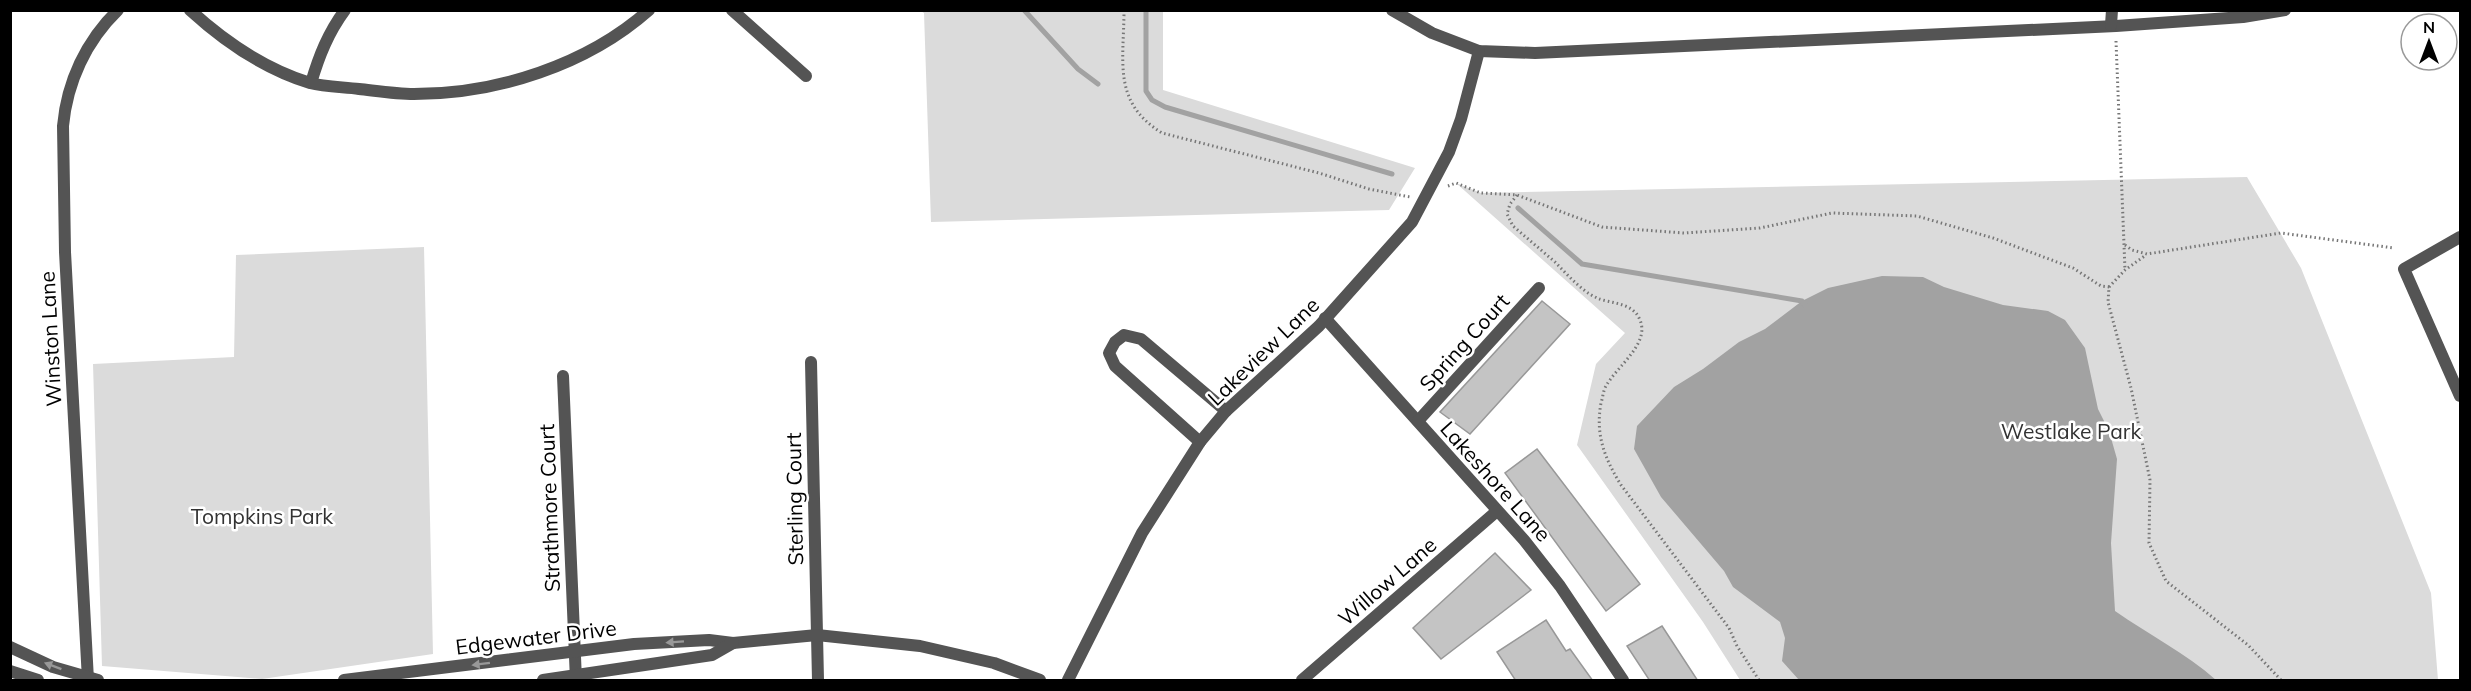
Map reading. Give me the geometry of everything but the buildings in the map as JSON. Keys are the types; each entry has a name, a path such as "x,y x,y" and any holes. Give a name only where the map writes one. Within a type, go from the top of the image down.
{"street":[{"name":"Winston Lane","path":"92,680 65,252 63,126 71,84 88,46 118,10"},
{"path":"190,10 236,48 277,70 311,83 414,94 461,91 500,84 538,73 584,53 631,26 650,10"},
{"path":"311,83 321,52 334,25 345,10"},
{"path":"732,10 806,76"},
{"path":"1392,10 1432,33 1479,51 1536,53 2114,26 2243,17 2285,10"},
{"path":"2112,10 2114,26"},
{"name":"Lakeview Lane","path":"1068,681 1142,533 1200,442 1226,411 1325,318 1412,222 1449,152 1461,119 1479,51"},
{"path":"2460,237 2404,269 2460,396"},
{"name":"Spring Court","path":"1418,422 1539,288"},
{"name":"Lakeshore Lane","path":"1325,318 1524,540 1560,586 1623,681"},
{"path":"1200,442 1114,366 1109,353 1114,342 1124,335 1141,339 1226,411"},
{"name":"Sterling Court","path":"811,362 819,681"},
{"name":"Strathmore Court","path":"563,376 576,678"},
{"name":"Willow Lane","path":"1302,681 1497,511"},
{"name":"Edgewater Drive","path":"344,681 634,644 709,640 733,643 817,635 920,646 994,663 1040,681"},
{"name":"Edgewater Drive","path":"543,681 576,678 712,655 733,643"},
{"path":"10,646 53,667 92,680"},
{"path":"10,671 38,681"}],"path":[{"path":"1124,10 1125,88 1131,106 1147,124 1162,133 1319,173 1369,189 1411,197 1456,183 1480,193 1517,195 1602,227 1684,233 1760,228 1832,213 1917,216 1993,238 2073,268 2101,286 2109,286"},
{"path":"2114,26 2125,270"},
{"path":"1517,195 1510,204 1508,214 1513,226 1584,290 1598,298 1631,308 1640,320 1641,337 1638,346 1619,366 1605,388 1599,413 1599,438 1607,462 1621,485 1729,628 1737,646 1759,681"},
{"path":"2125,245 2132,250 2147,254 2281,233 2394,248"},
{"path":"2147,254 2125,270 2109,286 2108,302 2131,388 2150,480 2149,543 2166,581 2248,645 2281,681"}],"green space":[{"path":"921,11 1163,11 1163,90 1415,168 1389,210 931,222 924,13"},
{"name":"Westlake Park","path":"2247,177 2301,268 2431,593 2438,680 1740,680 1703,622 1577,445 1596,364 1625,333 1456,183 1481,193"},
{"name":"Tompkins Park","path":"424,247 433,654 262,679 102,666 93,364 234,357 236,255"}],"shaded area":[{"path":"1882,276 1923,277 1944,287 2003,305 2048,311 2065,320 2085,348 2098,409 2109,431 2117,459 2111,543 2115,611 2180,653 2216,680 1799,680 1782,661 1785,638 1780,622 1733,587 1724,571 1661,497 1634,449 1637,426 1674,387 1739,342 1765,329 1802,301 1828,288"}],"waterway":[{"path":"1024,10 1078,69 1098,84"},
{"path":"1146,10 1146,91 1152,100 1165,107 1392,174"},
{"path":"1518,208 1582,264 1802,301 1805,305"}]}
